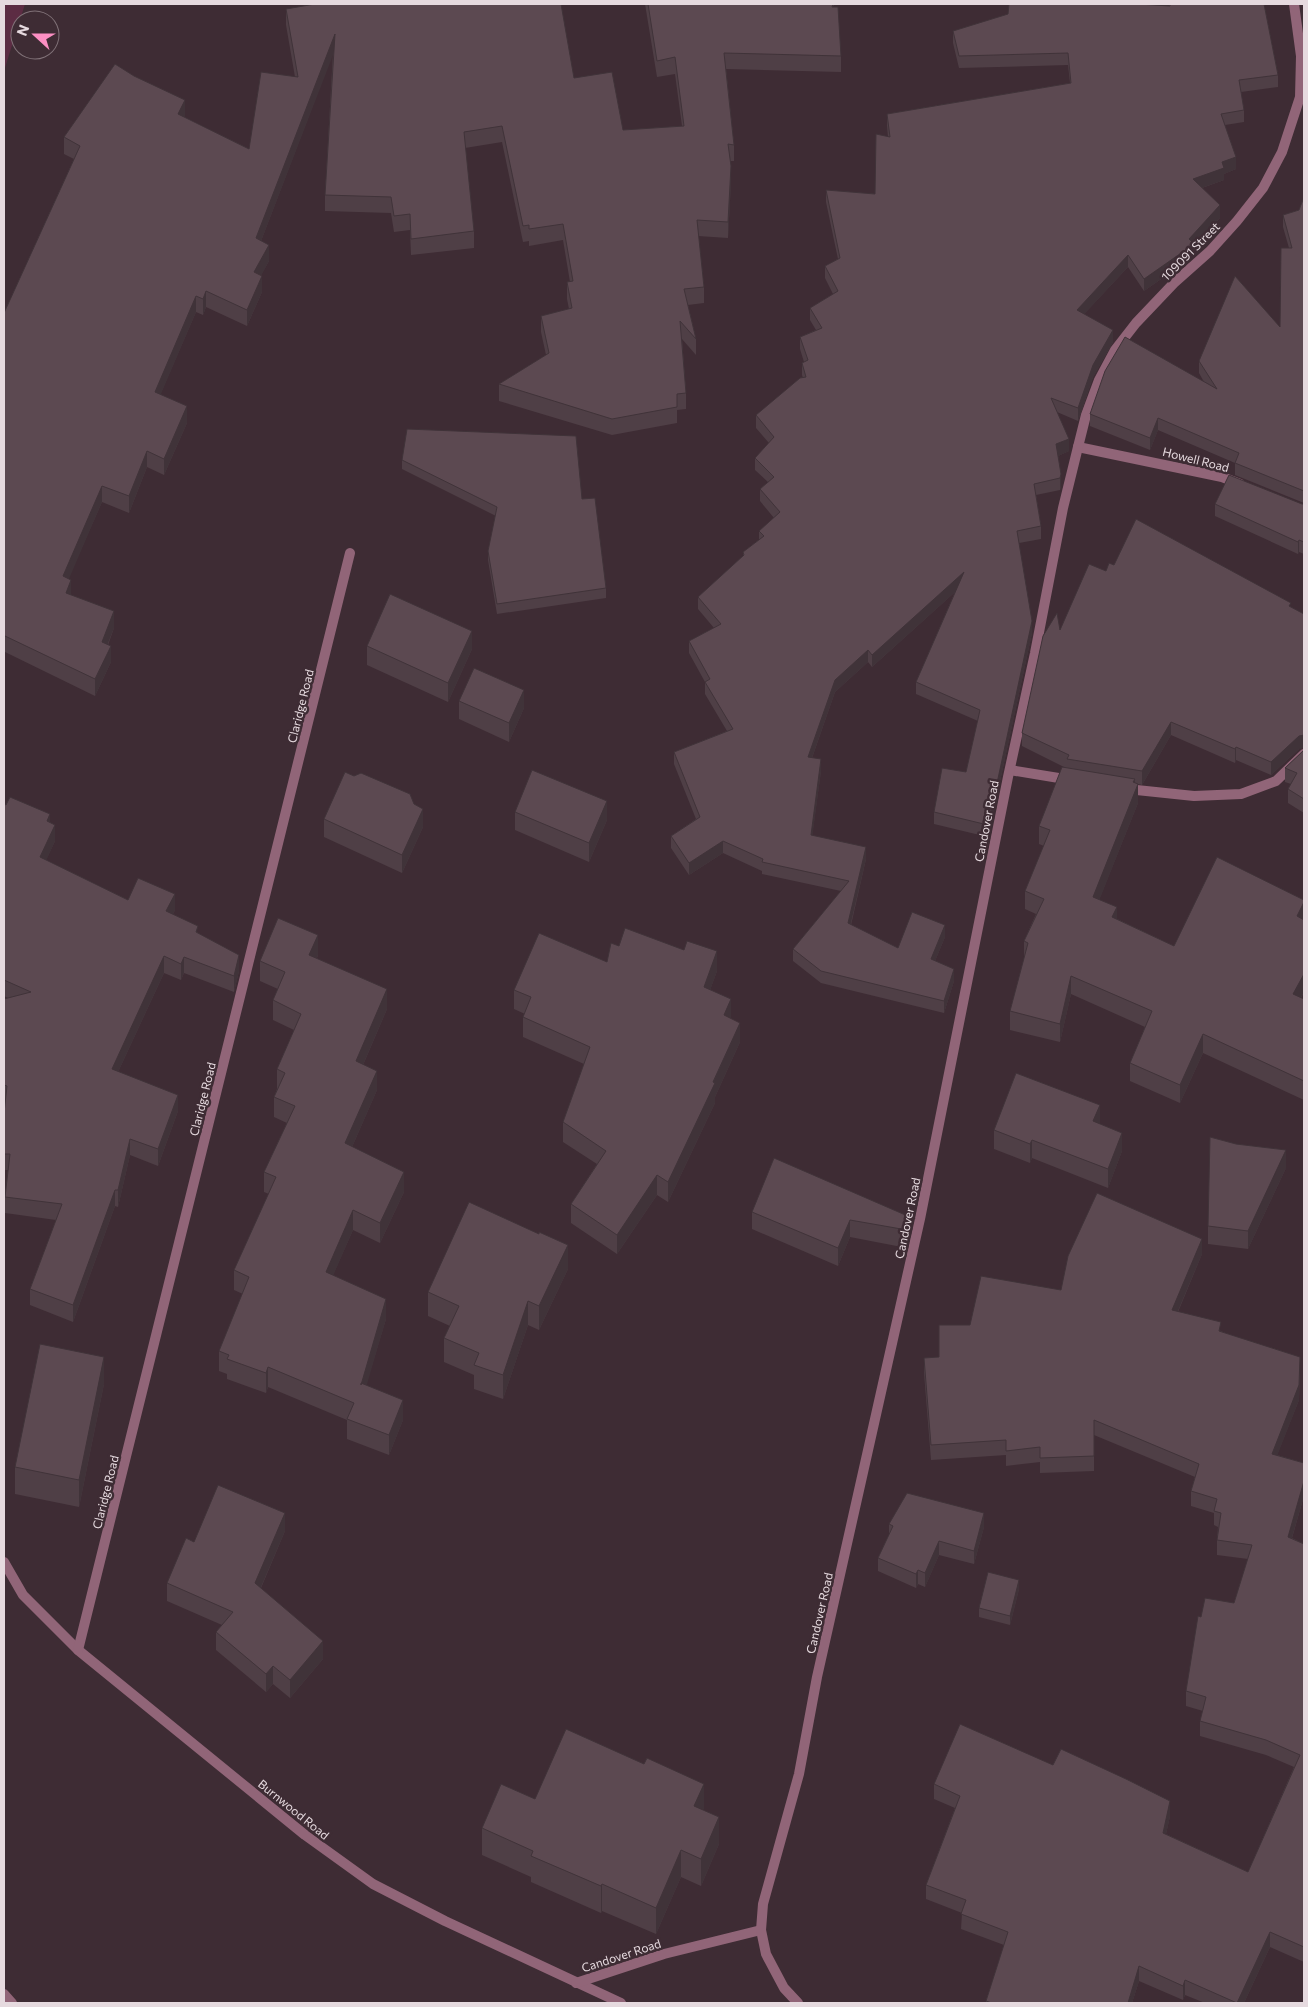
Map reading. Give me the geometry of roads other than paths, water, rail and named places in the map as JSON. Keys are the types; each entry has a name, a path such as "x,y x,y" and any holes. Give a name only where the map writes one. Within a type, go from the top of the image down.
{"street":[{"name":"109091 Street","path":"1063,508 1078,447 1099,380 1115,350 1136,323 1174,283 1210,251 1237,222 1263,188 1282,152 1300,97 1301,56 1294,4"},
{"name":"Howell Road","path":"1078,447 1222,477 1247,487"},
{"name":"Candover Road","path":"798,2003 784,1988 766,1954 761,1930 763,1904 799,1774 817,1677 920,1219 1063,508"},
{"name":"Claridge Road","path":"78,1650 350,553"},
{"path":"1114,787 1151,793 1194,796 1241,794 1276,781 1304,754"},
{"path":"1010,770 1085,782"},
{"name":"Burnwood Road","path":"4,1562 22,1595 78,1650 305,1835 372,1884 445,1921 621,2003"},
{"name":"Candover Road","path":"576,1983 664,1954 761,1930"},
{"path":"4,1994 12,2003"}]}
